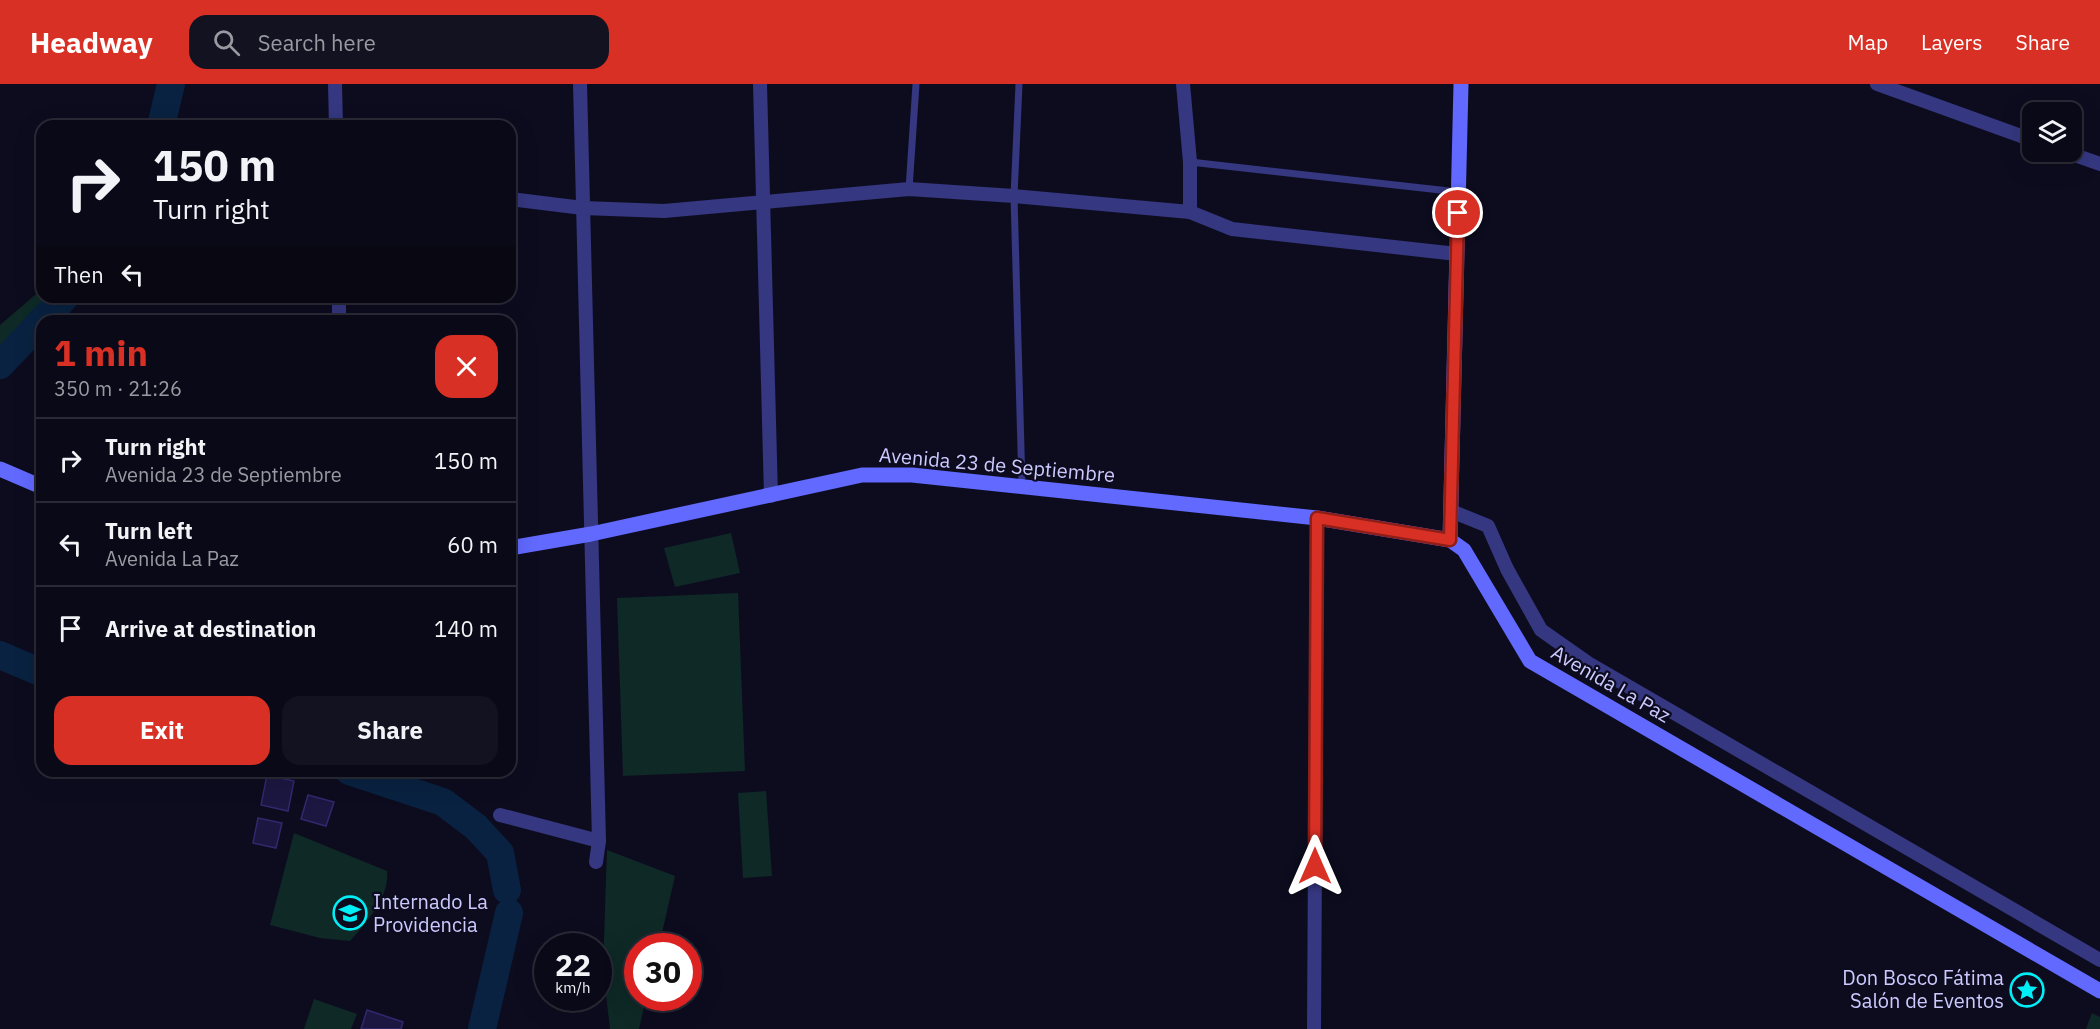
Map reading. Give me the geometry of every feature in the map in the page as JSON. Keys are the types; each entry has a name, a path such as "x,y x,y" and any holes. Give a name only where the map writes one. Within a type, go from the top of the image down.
{"main road":[{"path":"1450,540 1461,84"},
{"path":"0,469 36,484"},
{"name":"Avenida 23 de Septiembre","path":"516,547 591,534 862,475 912,475 1317,518 1450,540"},
{"name":"Avenida La Paz","path":"1450,540 1464,550 1530,661 2100,991"}],"street":[{"path":"335,84 336,120"},
{"path":"580,84 599,841 596,862"},
{"path":"760,84 771,496"},
{"path":"1183,84 1190,162 1190,212"},
{"path":"1877,84 2022,136"},
{"path":"2082,158 2100,164"},
{"path":"516,200 583,208 664,211 909,189 1190,212 1232,229 1457,254"},
{"path":"1451,511 1488,526 1507,569 1541,630 1588,663 2100,960"},
{"path":"1314,1029 1317,518"},
{"path":"500,815 599,841"}],"lane":[{"path":"909,189 916,84"},
{"path":"1019,84 1014,196 1022,486"},
{"path":"1190,162 1458,192"}],"green space":[{"path":"36,294 36,303 47,303 0,351 0,325"},
{"path":"731,533 740,573 675,587 664,548"},
{"path":"738,593 745,771 623,776 617,598"},
{"path":"766,791 772,876 743,878 738,793"},
{"path":"294,833 387,871 385,890 376,909 350,941 320,938 270,925"},
{"path":"607,850 675,876 662,933 624,933 624,1011 643,1011 639,1029 610,1029 608,1011 612,1011 612,933 604,933"},
{"path":"314,999 357,1014 351,1029 304,1029"},
{"path":"2092,1013 2100,1017 2100,1029 2086,1029"}],"building":[{"path":"267,777 294,781 288,811 261,805"},
{"path":"308,795 334,802 326,826 301,819"},
{"path":"258,818 282,823 276,848 253,843"},
{"path":"367,1010 403,1022 401,1029 361,1029"}],"waterway":[{"path":"162,120 171,84"},
{"path":"48,315 59,303"},
{"path":"0,365 36,327"},
{"path":"0,655 36,670"},
{"path":"367,777 443,802 476,827 500,853 507,890"},
{"path":"482,1029 509,913"}],"place":[{"name":"Internado La Providencia","path":"350,913"},
{"name":"Don Bosco Fátima Salón de Eventos","path":"2027,990"}],"route":[{"path":"1315,866 1317,518 1450,540 1458,213"}]}
